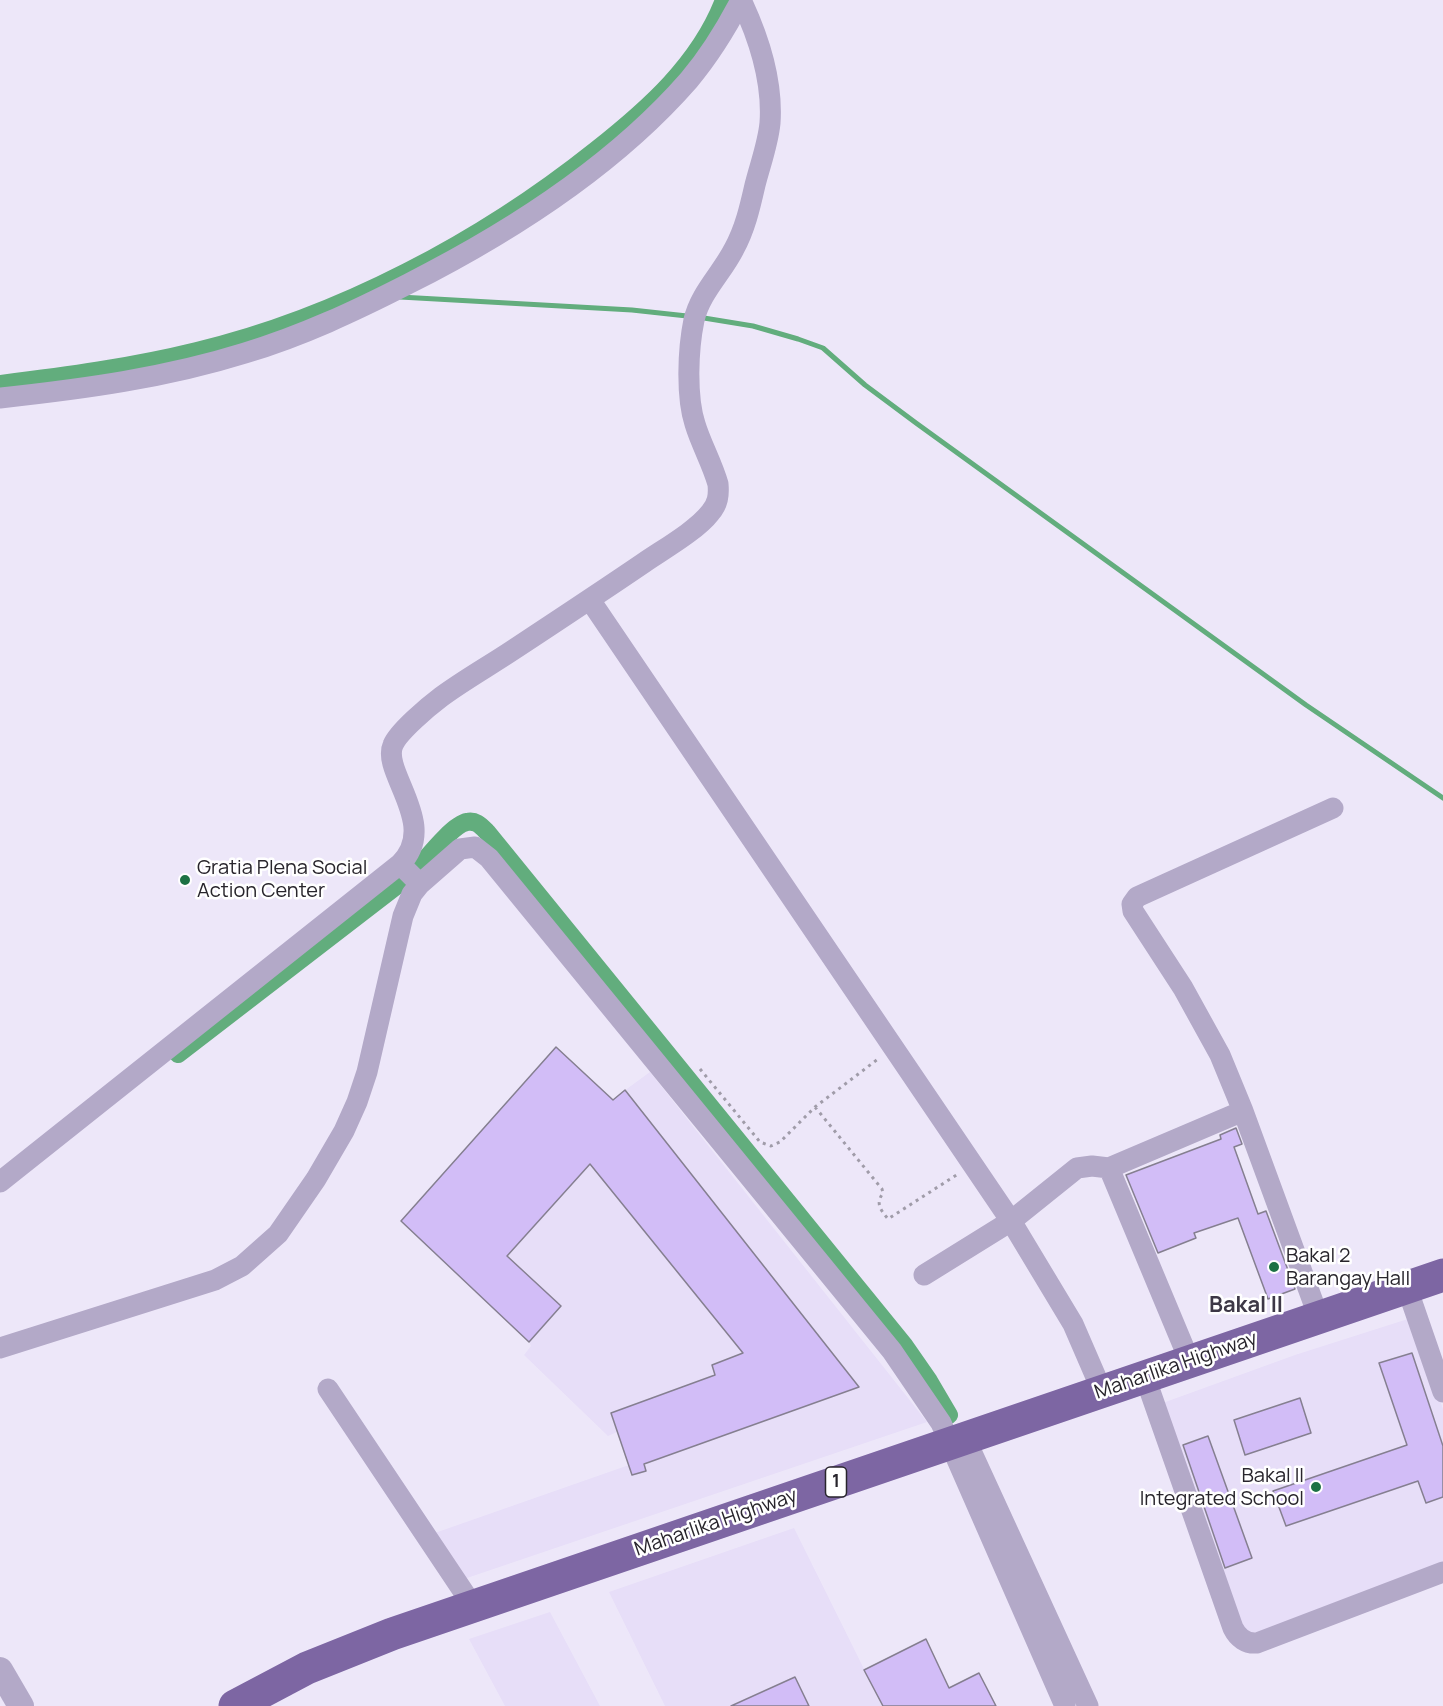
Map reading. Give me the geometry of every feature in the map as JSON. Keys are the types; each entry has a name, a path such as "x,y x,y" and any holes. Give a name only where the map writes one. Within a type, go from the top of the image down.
{"highway":[{"name":"Maharlika Highway","path":"235,1706 317,1664 392,1634 1443,1275"}],"street":[{"path":"0,398 112,384 246,353 369,305 437,269 548,202 635,133 689,79 719,40 741,0"},
{"path":"0,1182 400,864 408,854 413,831 408,800 392,756 392,748 395,741 415,720 442,696 590,600 703,521 711,512 718,500 718,483 693,418 690,364 696,314 707,291 727,263 744,228 769,126 769,95 764,57 741,0"},
{"path":"590,600 1011,1221 1073,1324 1102,1391"},
{"path":"1319,1318 1243,1111 1211,1036 1133,911 1133,901 1137,897 1333,808"},
{"path":"0,1348 215,1280 242,1266 272,1241 316,1179 351,1116 367,1072 403,916 412,894 443,861 465,847 475,847 489,858 892,1351 937,1416 958,1441 1088,1706"},
{"path":"400,864 420,884"},
{"path":"924,1275 1011,1221 1077,1168 1092,1166 1109,1168 1243,1111"},
{"path":"1109,1168 1190,1362"},
{"path":"1407,1288 1443,1392"},
{"path":"1145,1377 1233,1628 1243,1640 1257,1644 1443,1572"},
{"path":"328,1389 473,1606"},
{"path":"958,1441 1065,1706"},
{"path":"0,1670 21,1706"}],"path":[{"path":"700,1069 764,1144 771,1146 780,1142 815,1107 893,1047"},
{"path":"815,1107 882,1189 878,1205 888,1219 973,1165"}],"shaded area":[{"path":"556,1047 613,1099 650,1072 927,1422 464,1579 432,1534 629,1465 617,1432 608,1436 524,1355 531,1346 529,1342 401,1221"},
{"name":"Bakal II Integrated School","path":"1411,1318 1443,1409 1443,1565 1263,1632 1252,1633 1243,1629 1160,1404 1295,1355"},
{"path":"794,1528 864,1669 926,1639 949,1687 979,1673 996,1706 665,1706 609,1592"},
{"path":"550,1612 600,1706 505,1706 469,1639"}],"building":[{"path":"556,1047 613,1100 625,1090 859,1387 644,1464 646,1471 632,1475 611,1413 715,1375 712,1365 743,1353 590,1164 507,1256 561,1306 529,1342 401,1221"},
{"path":"1236,1128 1242,1144 1234,1147 1258,1214 1266,1211 1295,1289 1268,1299 1238,1218 1194,1233 1196,1238 1158,1253 1126,1175 1221,1139 1220,1135"},
{"path":"1412,1353 1443,1446 1443,1497 1426,1503 1418,1481 1286,1526 1273,1491 1407,1445 1379,1363"},
{"path":"1300,1398 1311,1433 1245,1455 1234,1420"},
{"path":"1208,1436 1252,1558 1225,1568 1183,1445"},
{"path":"926,1639 949,1688 979,1673 996,1706 883,1706 864,1670"},
{"path":"795,1677 809,1706 731,1706"}],"waterway":[{"path":"0,384 148,362 197,351 303,318 407,272 506,215 596,150 635,118 687,64 714,23 724,0"},
{"path":"400,297 632,310 687,316"},
{"path":"704,318 753,326 823,348 865,385 916,423 1306,705 1443,798"},
{"path":"416,870 447,835 461,824 473,822 487,832 904,1345 949,1415"},
{"path":"178,1054 404,880"}],"place":[{"name":"Gratia Plena Social Action Center","path":"185,880"},
{"name":"Bakal 2 Barangay Hall","path":"1274,1267"},
{"name":"Bakal II Integrated School","path":"1316,1487"}],"district":[{"name":"Bakal II","path":"1246,1306"}]}
